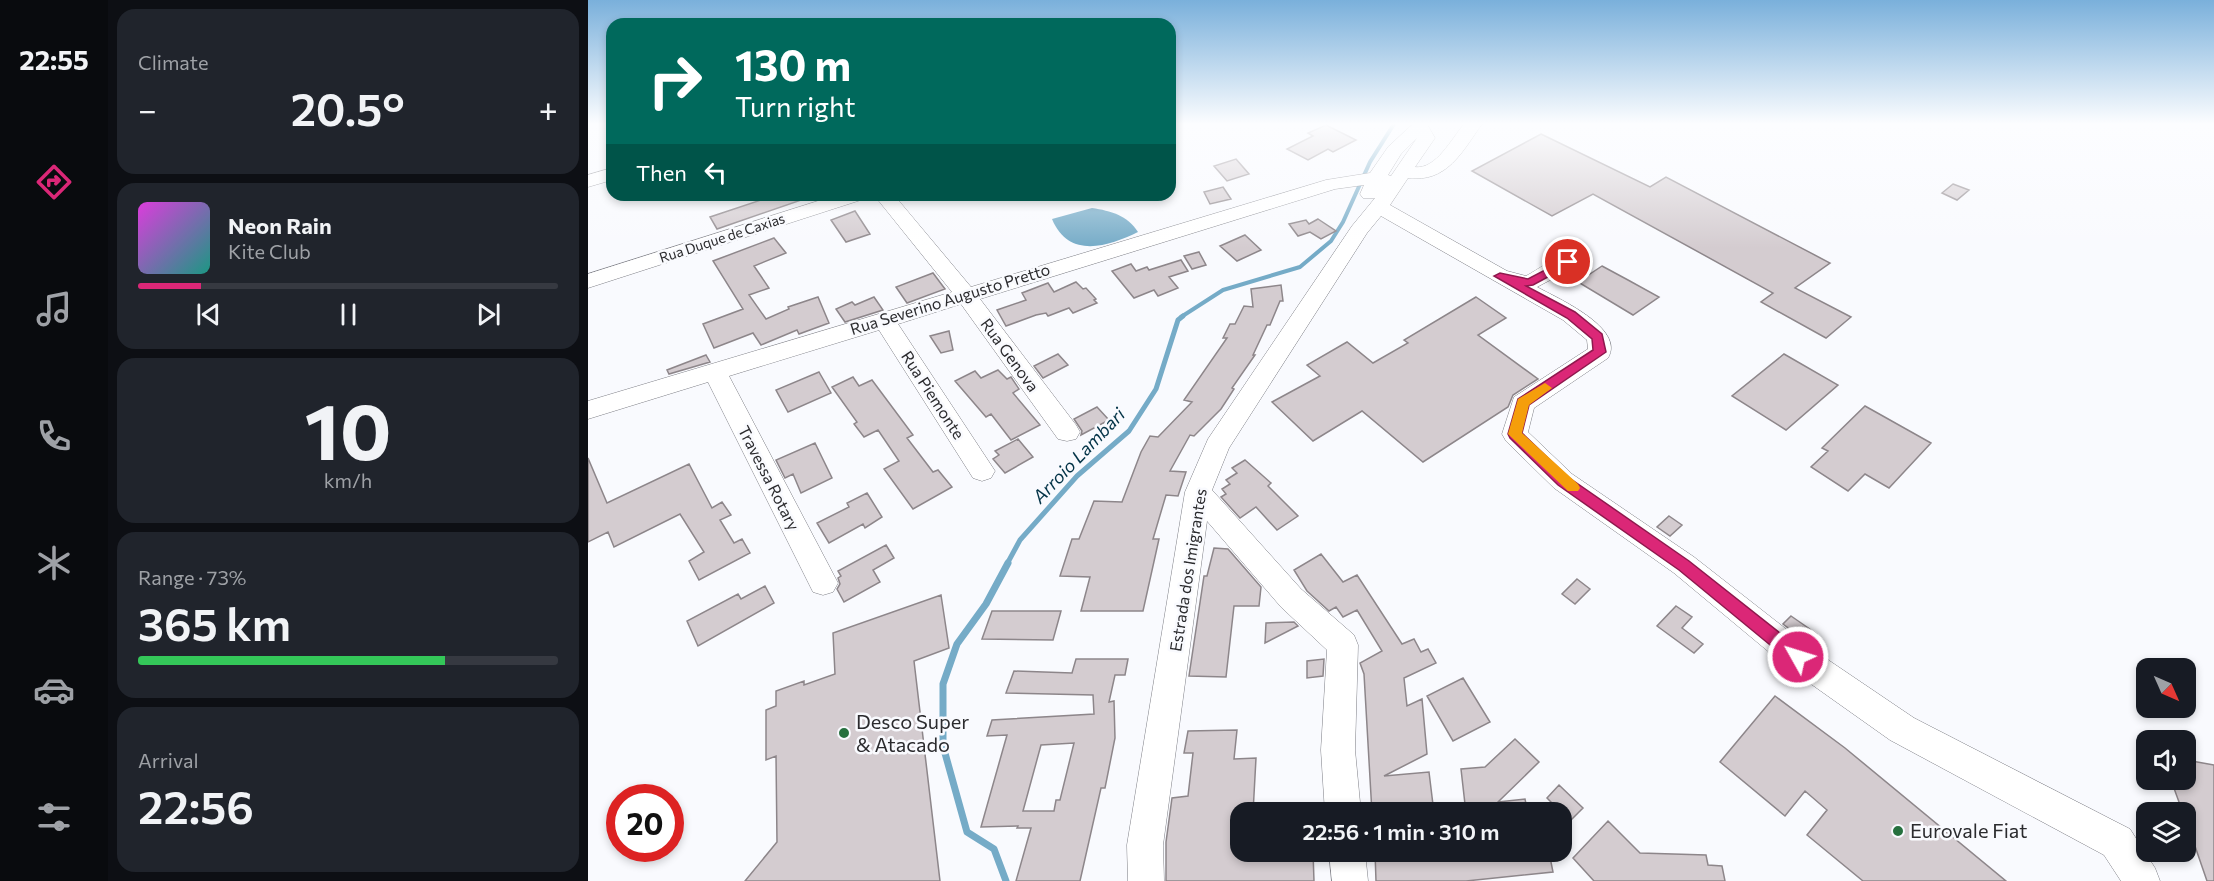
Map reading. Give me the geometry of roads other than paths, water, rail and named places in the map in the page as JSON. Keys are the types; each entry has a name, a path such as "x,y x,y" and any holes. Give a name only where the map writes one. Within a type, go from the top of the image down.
{"street":[{"name":"Estrada dos Imigrantes","path":"1146,881 1145,845 1198,492 1217,446 1359,230 1366,183 1390,165"},
{"name":"Rua Severino Augusto Pretto","path":"588,410 965,294 1366,183 1423,174 1440,165"},
{"path":"588,181 606,176"},
{"path":"1366,183 1500,276 1571,315 1598,337 1600,352 1523,403 1515,434 1563,481 1684,565 1798,657 1902,729 2117,842 2142,881"},
{"name":"Rua Duque de Caxias","path":"588,281 837,201"},
{"name":"Rua Genova","path":"889,201 965,294 1067,432"},
{"path":"1500,276 1529,283 1568,262"},
{"name":"Rua Piemonte","path":"883,319 982,471"},
{"name":"Travessa Rotary","path":"715,372 823,584"},
{"path":"1198,492 1292,598 1343,645 1338,750 1342,802"},
{"name":"Estrada dos Imigrantes","path":"1127,881 1145,845"},
{"path":"1348,862 1350,881"}],"water":[{"path":"1092,208 1118,215 1134,226 1138,232 1103,245 1079,245 1059,232 1052,219"}],"waterway":[{"name":"Arroio Lambari","path":"1181,317 1223,290 1300,267 1331,241 1343,222 1369,165"},
{"name":"Arroio Lambari","path":"1007,564 1020,540 1077,476 1129,431 1156,389 1178,320 1183,316"},
{"name":"Arroio Lambari","path":"1006,881 994,849 967,832 943,746 943,684 957,644 986,604 1008,563"}],"place":[{"name":"Desco Super & Atacado","path":"844,733"},
{"name":"Eurovale Fiat","path":"1898,831"}]}
